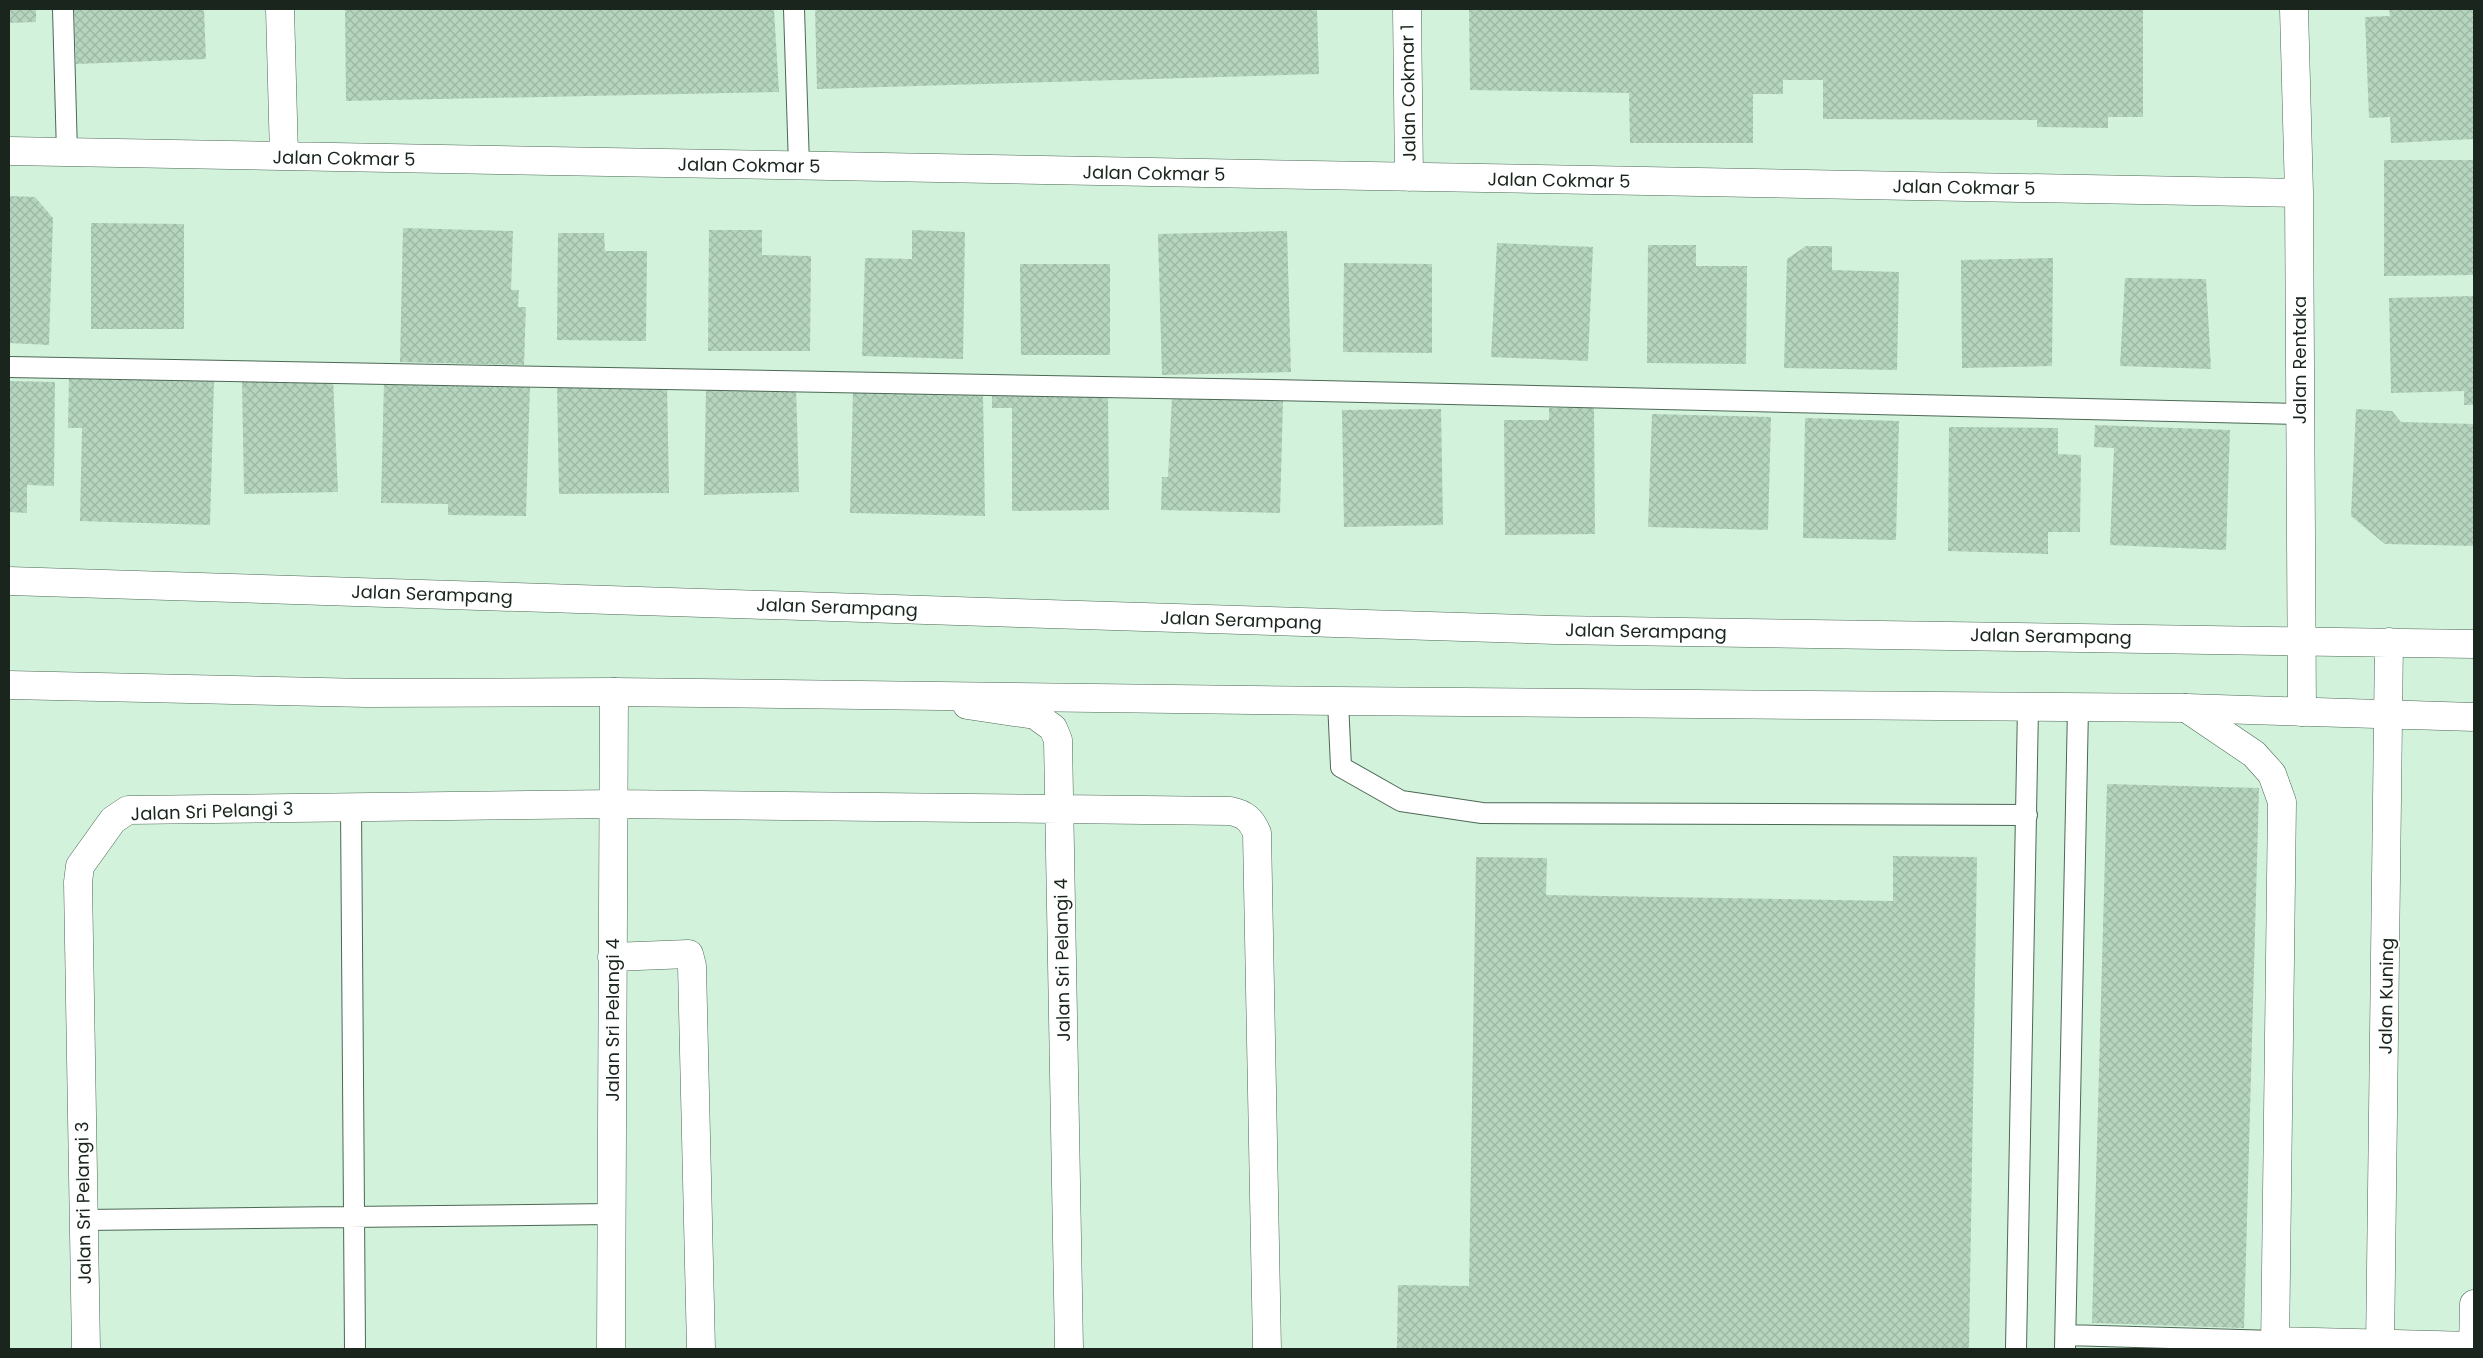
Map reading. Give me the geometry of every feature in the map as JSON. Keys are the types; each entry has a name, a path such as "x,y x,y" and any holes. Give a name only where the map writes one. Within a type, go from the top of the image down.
{"street":[{"path":"280,9 284,156"},
{"name":"Jalan Cokmar 1","path":"1407,9 1409,177"},
{"name":"Jalan Rentaka","path":"2294,9 2299,193 2302,712"},
{"name":"Jalan Cokmar 5","path":"9,152 2299,193"},
{"name":"Jalan Serampang","path":"9,581 1545,629 2474,644"},
{"name":"Jalan Kuning","path":"2380,1346 2389,642"},
{"path":"9,685 367,693 614,692 1338,701 2186,708 2474,717"},
{"name":"Jalan Sri Pelangi 4","path":"611,1349 614,692"},
{"name":"Jalan Sri Pelangi 4","path":"902,695 1035,715 1053,728 1058,740 1069,1349"},
{"path":"2186,708 2254,754 2272,774 2282,802 2275,1345 2473,1347 2474,1304"},
{"name":"Jalan Sri Pelangi 3","path":"86,1349 78,882 80,866 113,820 128,810 613,804 1059,808 1230,811 1244,814 1252,822 1257,833 1267,1349"},
{"path":"612,958 688,954 692,966 701,1349"}],"lane":[{"path":"63,9 67,153"},
{"path":"794,9 799,166"},
{"path":"9,367 1280,390 2300,414"},
{"path":"1338,701 1341,767 1402,801 1482,813 2027,815"},
{"path":"2016,1349 2028,708"},
{"path":"2078,708 2066,1342 2275,1345"},
{"path":"351,807 355,1349"},
{"path":"84,1220 612,1214"}],"building":[{"path":"9,9 36,9 36,22 9,23"},
{"path":"74,9 204,9 206,59 76,64"},
{"path":"345,9 774,9 779,92 346,101"},
{"path":"815,9 1317,9 1319,74 817,89"},
{"path":"1469,9 2143,9 2143,117 2108,117 2108,128 2037,127 2037,120 1823,119 1823,80 1783,80 1783,94 1753,94 1753,143 1630,143 1629,93 1470,90"},
{"path":"2389,9 2474,9 2474,139 2391,143 2390,117 2369,118 2365,17 2390,16"},
{"path":"2384,160 2474,160 2474,275 2384,276"},
{"path":"9,196 35,197 53,218 49,345 9,343"},
{"path":"91,223 184,224 184,329 91,329"},
{"path":"403,228 513,231 511,290 519,290 518,307 526,307 524,365 400,362"},
{"path":"709,230 762,230 762,255 811,256 810,351 708,351"},
{"path":"912,230 965,232 963,359 862,356 865,258 912,259"},
{"path":"1287,231 1291,372 1162,375 1158,234"},
{"path":"558,233 604,233 605,251 647,251 646,341 557,340"},
{"path":"1497,243 1593,247 1588,361 1491,357"},
{"path":"1648,245 1696,245 1696,266 1747,266 1746,364 1647,363"},
{"path":"1806,246 1832,246 1832,270 1899,272 1897,370 1784,368 1787,259"},
{"path":"2053,258 2052,366 1962,368 1961,260"},
{"path":"1344,263 1432,264 1432,353 1343,352"},
{"path":"1020,264 1110,264 1110,355 1021,355"},
{"path":"2125,278 2206,279 2211,369 2120,366"},
{"path":"2474,296 2474,405 2464,405 2464,391 2391,393 2389,298"},
{"path":"69,377 214,381 210,525 80,521 82,428 68,428"},
{"path":"333,378 338,492 244,494 242,381"},
{"path":"9,381 55,382 54,486 27,485 27,513 9,512"},
{"path":"384,381 530,385 526,516 448,515 448,504 381,503"},
{"path":"667,382 669,493 559,494 557,383"},
{"path":"796,386 799,492 704,495 706,389"},
{"path":"853,391 983,394 985,516 850,513"},
{"path":"992,391 1108,391 1109,510 1012,511 1012,408 992,408"},
{"path":"1172,397 1283,399 1280,513 1161,510 1162,477 1168,477"},
{"path":"1549,408 1594,408 1595,534 1505,535 1504,420 1549,420"},
{"path":"1441,409 1443,525 1344,527 1342,410"},
{"path":"2356,409 2392,411 2401,422 2474,424 2474,546 2385,544 2351,516"},
{"path":"1652,414 1771,417 1768,530 1648,527"},
{"path":"1805,418 1899,421 1896,540 1803,538"},
{"path":"2095,425 2230,430 2226,550 2110,545 2114,448 2094,447"},
{"path":"1949,427 2058,428 2058,454 2081,455 2080,532 2048,532 2048,554 1948,551"},
{"path":"2107,784 2259,788 2244,1328 2092,1323"},
{"path":"1893,856 1977,857 1969,1349 1397,1349 1398,1285 1469,1286 1476,857 1547,858 1546,895 1893,901"}]}
